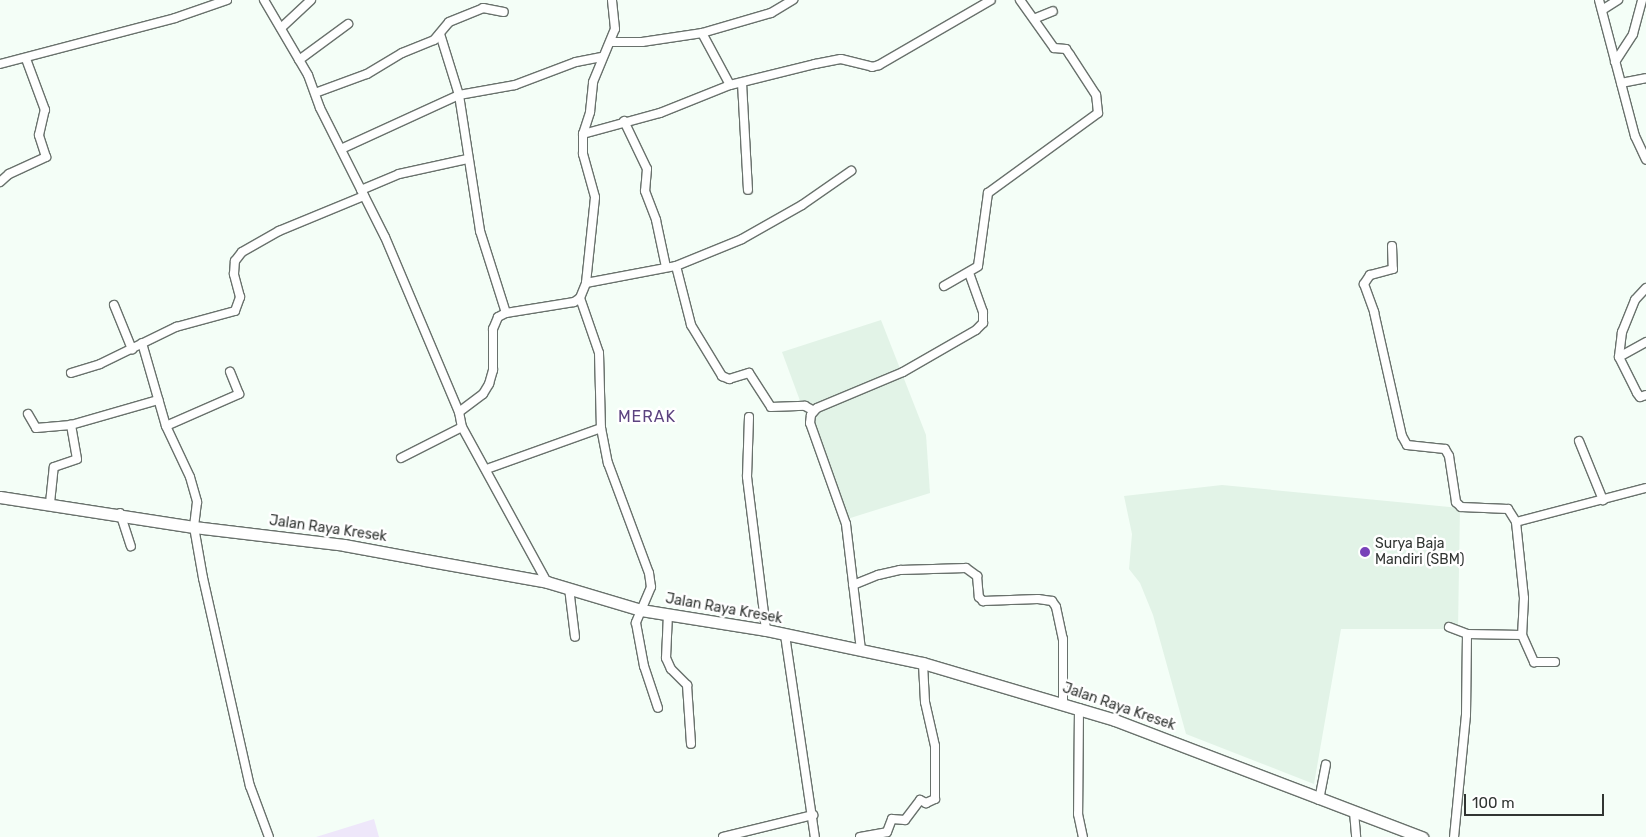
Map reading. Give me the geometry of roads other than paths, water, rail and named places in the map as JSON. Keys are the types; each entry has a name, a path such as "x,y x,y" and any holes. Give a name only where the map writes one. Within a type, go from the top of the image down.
{"main road":[{"name":"Jalan Raya Kresek","path":"0,497 120,513 194,527 344,545 547,582 642,610 766,630 923,663 1079,708 1216,756 1319,800 1422,837"}],"street":[{"path":"0,64 26,59 176,18 227,0"},
{"path":"264,0 299,60 363,193 458,412 462,427 487,469 547,582"},
{"path":"281,28 311,0"},
{"path":"479,0 483,8"},
{"path":"612,0 615,29 612,42 602,57 593,82 590,112 583,134 582,154 596,196 586,283 580,298 599,353 600,428 608,463 649,573 651,587 636,623 647,677 658,708"},
{"path":"612,42 642,42 702,33 771,13 793,0"},
{"path":"583,134 624,121 660,113 730,85 841,59 872,67 879,65 991,0"},
{"path":"944,286 969,273 980,260 988,193 1098,113 1096,95 1066,49 1054,48 1036,18 1020,0"},
{"path":"1599,0 1634,136 1646,160"},
{"path":"1602,10 1618,0"},
{"path":"1615,62 1633,34 1642,0"},
{"path":"315,93 367,74 440,34 449,22 483,8 504,12"},
{"path":"1036,18 1053,11"},
{"path":"299,60 348,24"},
{"path":"702,33 730,85"},
{"path":"440,34 459,95 467,159 480,231 506,313"},
{"path":"341,149 459,95 514,85 576,62 602,57"},
{"path":"0,182 10,174 46,157 39,135 45,110 26,59"},
{"path":"1621,84 1646,78"},
{"path":"742,83 748,190"},
{"path":"624,121 647,169 645,191 656,220 666,267"},
{"path":"71,373 132,349 198,319 235,311 240,297 234,274 235,261 242,252 279,231 363,193 399,174 467,159"},
{"path":"586,283 676,266 742,239 802,205 851,171"},
{"path":"1392,246 1393,269 1370,275 1364,284 1374,312 1402,436 1406,445 1445,449 1456,502 1461,507 1504,507 1516,522 1524,598 1522,635 1534,662 1555,662"},
{"path":"676,266 691,325 722,376 729,379 749,373 771,407 805,406 814,411"},
{"path":"861,650 846,524 810,424 814,411 903,372 976,330 983,323 983,312 969,273"},
{"path":"1646,288 1635,300 1622,332 1620,357 1637,393 1640,397 1646,395"},
{"path":"458,412 483,394 489,384 493,370 493,329 498,317 506,313 580,298"},
{"path":"114,305 132,349"},
{"path":"1620,357 1646,342"},
{"path":"142,343 166,426 190,477 196,502 194,527 237,731 250,786 270,837"},
{"path":"166,426 239,394 230,372"},
{"path":"28,414 36,428 70,425 158,400"},
{"path":"749,417 747,477 766,630"},
{"path":"50,504 54,468 77,460 70,425"},
{"path":"401,458 462,427"},
{"path":"487,469 600,428"},
{"path":"1579,441 1603,500"},
{"path":"1516,522 1646,488"},
{"path":"120,513 131,546"},
{"path":"853,585 878,575 900,570 966,568 977,576 979,597 983,601 1038,599 1052,601 1056,607 1063,639 1063,704"},
{"path":"569,588 575,637"},
{"path":"668,614 666,658 670,669 687,685 691,744"},
{"path":"1449,627 1467,634 1522,635"},
{"path":"1454,837 1466,715 1467,634"},
{"path":"785,635 815,837"},
{"path":"860,837 886,834 892,820 906,820 920,800 926,803 934,798 935,746 925,702 923,663"},
{"path":"1079,708 1078,814 1082,837"},
{"path":"1319,800 1326,765"},
{"path":"1354,812 1356,837"},
{"path":"723,837 812,815"}],"place":[{"name":"Surya Baja Mandiri (SBM)","path":"1365,552"}],"district":[{"name":"MERAK","path":"647,417"}]}
